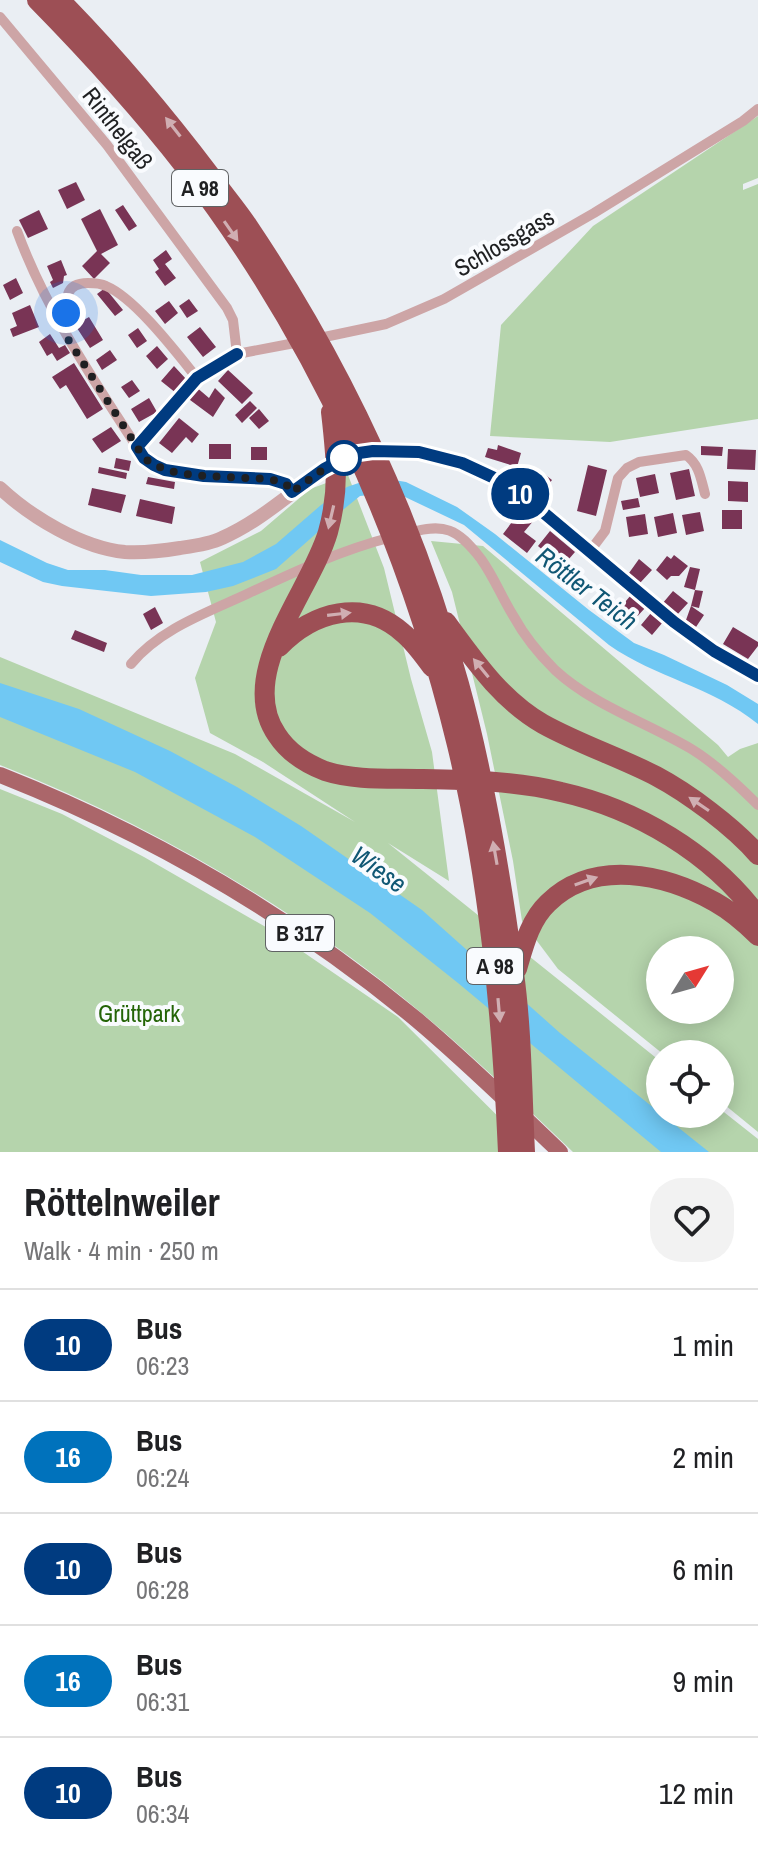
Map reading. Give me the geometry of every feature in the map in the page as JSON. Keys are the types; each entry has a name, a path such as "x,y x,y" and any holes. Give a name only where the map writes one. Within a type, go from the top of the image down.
{"highway":[{"name":"A 98","path":"37,0 137,107 188,171 277,303 338,409"},
{"name":"A 98","path":"60,0 155,104 247,225 298,306 371,488 415,575 435,607 459,683 466,746 491,881 515,976 525,1152"},
{"path":"338,409 337,488 327,536 267,668 263,694 276,734 291,751 327,771 353,776 526,786 591,800 652,826 681,843 725,879 758,916"},
{"name":"A 98","path":"415,575 438,675 466,746"},
{"path":"435,607 481,669 514,703 542,723 674,787 708,809 758,855"},
{"path":"274,653 289,637 320,618 335,613 364,614 381,619 403,633 438,675"},
{"path":"515,976 529,931 548,903 565,889 601,876 639,875 670,882 715,902 758,936"},
{"name":"A 98","path":"491,881 508,1152"}],"main road":[{"name":"B 317","path":"0,775 138,836 204,871 295,929 418,1021 560,1152"}],"street":[{"name":"Rinthelgaß","path":"0,17 107,145 227,308 242,353"},
{"name":"Schlossgass","path":"137,447 197,378 242,353 386,324 444,299 594,213 758,109"},
{"path":"17,231 30,267 64,333 144,458 165,470 204,476 270,479 286,484 292,492"},
{"path":"64,333 68,293 74,285 105,285 137,309 197,378"},
{"path":"0,488 47,523 86,543 124,552 162,551 221,539 251,522 324,469 352,454 419,452 462,463 497,477 674,622 714,651 758,676"},
{"path":"590,551 605,531 618,478 627,468 639,462 686,455 699,470 705,494"},
{"path":"131,664 144,648 184,623 328,557 427,528 450,529 471,545 489,569 532,646 557,672 580,689 692,750 739,786 758,805"}],"green space":[{"path":"758,116 758,178 743,184 743,190 758,184 758,419 610,442 490,436 501,325 593,226"},
{"path":"348,475 384,568 432,752 449,881 388,843 646,1050 646,1128 734,1128 734,1120 758,1139 758,1152 573,1152 424,1015 309,928 159,838 54,787 0,765 0,657 235,754 355,822 263,762 210,733 195,678 216,622 200,562 261,531 310,489"},
{"path":"431,541 483,546 718,745 728,757 758,743 758,1132 734,1112 734,1040 646,1040 558,969 522,921 487,734 452,592"},
{"name":"Grüttpark","path":"0,789 62,814 271,930 398,1017 534,1152 0,1152"}],"water":[{"path":"376,477 406,482 457,507 634,643 727,685 758,704 758,724 722,700 646,666 609,645 464,525 403,496 387,493 360,496 276,569 233,586 206,592 151,596 62,586 43,582 0,562 0,540 68,570 192,575 243,562 276,544 347,487"},
{"path":"0,683 79,709 170,751 301,826 422,910 560,1033 646,1102 646,1128 679,1128 709,1152 661,1152 370,913 255,837 135,772 0,717"}],"building":[{"path":"76,182 85,200 67,209 58,190"},
{"path":"123,205 137,226 129,231 115,210"},
{"path":"100,209 118,245 101,254 110,263 94,279 82,266 97,251 81,219"},
{"path":"39,210 48,229 28,238 19,220"},
{"path":"166,250 172,259 165,264 176,278 165,286 155,272 159,269 153,260"},
{"path":"61,260 67,275 63,283 53,288 47,266"},
{"path":"16,278 23,293 10,300 3,285"},
{"path":"105,288 123,310 115,316 97,294"},
{"path":"189,299 198,311 187,318 179,306"},
{"path":"169,301 178,313 165,324 155,311"},
{"path":"30,305 39,327 13,337 10,329 17,326 12,313"},
{"path":"89,317 103,340 90,348 75,325"},
{"path":"200,327 216,347 203,357 187,337"},
{"path":"138,328 147,341 137,348 128,335"},
{"path":"50,334 59,348 65,345 70,353 57,361 52,353 47,356 39,342"},
{"path":"157,346 168,359 157,369 146,356"},
{"path":"110,350 117,360 102,370 96,360"},
{"path":"74,363 103,409 87,419 66,385 60,389 52,377"},
{"path":"174,366 187,380 176,393 161,381"},
{"path":"228,370 253,393 242,404 218,381"},
{"path":"132,380 140,391 129,398 121,387"},
{"path":"195,386 209,398 215,388 225,398 213,417 186,397"},
{"path":"149,398 157,412 139,422 131,409"},
{"path":"250,401 257,408 242,423 235,415"},
{"path":"259,409 269,421 259,429 249,418"},
{"path":"179,418 199,434 192,443 186,437 172,453 159,443"},
{"path":"111,427 121,441 102,453 92,439"},
{"path":"209,444 231,444 231,459 209,459"},
{"path":"498,445 521,453 517,467 485,457 488,448 497,450"},
{"path":"701,446 723,447 722,456 701,455"},
{"path":"251,447 267,447 267,460 251,460"},
{"path":"728,449 756,450 755,470 727,469"},
{"path":"116,458 131,461 129,471 114,468"},
{"path":"588,465 607,470 596,516 577,511"},
{"path":"99,467 127,473 126,479 98,473"},
{"path":"689,469 695,496 676,500 670,473"},
{"path":"539,470 552,480 540,496 528,485"},
{"path":"655,474 659,493 640,497 636,478"},
{"path":"148,477 175,482 174,489 146,484"},
{"path":"728,481 748,482 748,502 728,501"},
{"path":"92,488 126,495 121,513 88,505"},
{"path":"638,498 640,507 623,510 621,501"},
{"path":"140,499 175,507 172,524 136,516"},
{"path":"521,510 534,520 524,532 536,541 527,553 503,534"},
{"path":"722,510 742,510 742,529 722,529"},
{"path":"700,512 704,531 686,535 682,515"},
{"path":"673,513 677,533 658,537 654,517"},
{"path":"645,514 648,534 629,537 626,517"},
{"path":"550,531 575,552 562,567 538,546"},
{"path":"674,555 688,566 679,576 671,576 667,580 656,570 667,556 671,559"},
{"path":"639,559 652,570 640,583 629,573"},
{"path":"690,567 700,569 695,590 684,587"},
{"path":"695,590 703,591 699,608 691,606"},
{"path":"673,591 688,603 676,616 662,604"},
{"path":"631,595 645,608 634,620 620,608"},
{"path":"691,606 704,615 696,627 686,620"},
{"path":"155,607 163,623 151,630 143,614"},
{"path":"651,613 663,622 652,635 641,625"},
{"path":"733,627 758,642 748,659 723,644"},
{"path":"75,630 107,643 104,652 71,639"}],"bus line":[{"name":"10","path":"237,354 197,378 137,447 144,458 177,473 270,479 286,484 292,492 352,454 419,452 462,463 497,477 674,622 714,651 758,676"}],"route":[{"path":"66,313 64,333 144,458 154,465 177,473 270,479 286,484 292,492 344,458"}],"water label":[{"name":"Röttler Teich","path":"587,588"},
{"name":"Wiese","path":"379,869"}]}
